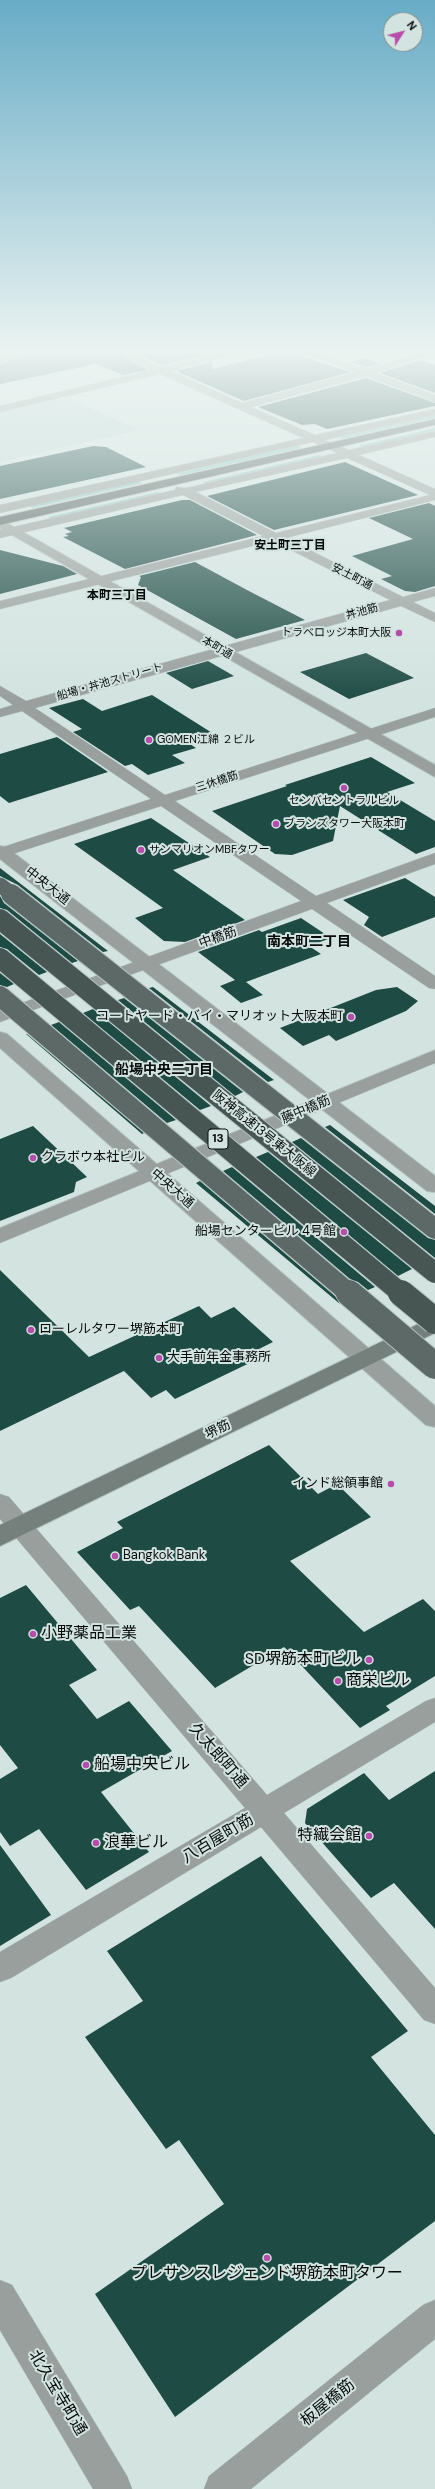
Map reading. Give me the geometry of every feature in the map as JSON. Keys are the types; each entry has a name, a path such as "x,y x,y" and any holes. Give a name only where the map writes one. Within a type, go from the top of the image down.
{"highway":[{"path":"0,522 230,469"},
{"name":"阪神高速13号東大阪線","path":"0,919 435,1272"},
{"name":"13","path":"0,958 435,1322"}],"main road":[{"path":"0,885 435,1229"},
{"path":"0,996 435,1366"},
{"name":"堺筋","path":"10,1531 365,1358 435,1322"}],"street":[{"path":"0,509 179,469"},
{"path":"0,534 281,469"},
{"path":"382,469 435,493"},
{"name":"安土町通","path":"153,475 435,618"},
{"path":"0,606 98,580 435,498"},
{"name":"本町通","path":"0,522 220,651 435,772"},
{"name":"丼池筋","path":"220,651 435,592"},
{"name":"船場・丼池ストリート","path":"0,714 220,651"},
{"path":"0,690 435,984"},
{"name":"三休橋筋","path":"1,852 435,712"},
{"name":"中央大通","path":"1,852 435,1186"},
{"name":"中橋筋","path":"0,1017 435,858"},
{"name":"中央大通","path":"0,1038 435,1419"},
{"name":"藤中橋筋","path":"0,1236 435,1056"},
{"name":"久太郎町通","path":"0,1503 10,1531 265,1812 435,2010"},
{"name":"八百屋町筋","path":"0,1968 265,1812 435,1709"},
{"name":"北久宝寺町通","path":"0,2297 114,2489"},
{"name":"板屋橋筋","path":"222,2489 435,2317"}],"green space":[{"path":"196,469 207,469 181,475 176,474"},
{"path":"258,469 271,469 207,484 203,482"},
{"path":"138,481 143,483 32,508 28,505"},
{"path":"158,492 163,494 52,519 48,517"}],"building":[{"path":"0,469 136,469 0,499"},
{"path":"316,469 361,469 418,495 274,530 207,496"},
{"path":"182,500 190,500 257,535 125,569 63,537 69,536 65,534 72,532 64,528"},
{"path":"429,503 435,506 435,586 415,592 405,591 381,579 392,576 352,556 413,539 369,518"},
{"path":"0,550 63,566 77,574 0,594"},
{"path":"195,562 305,620 236,639 138,585 141,577 139,576"},
{"path":"366,653 414,678 349,699 300,672"},
{"path":"208,661 234,676 192,689 166,673"},
{"name":"GOMEN江綿 ２ビル","path":"152,695 217,736 190,744 196,748 172,755 185,763 148,775 132,764 125,766 73,732 82,729 49,708 83,699 102,711"},
{"path":"57,737 108,772 9,803 0,796 0,754"},
{"path":"371,757 415,783 387,792 435,821 435,847 416,854 340,806 333,841 292,855 275,854 212,811 287,786 285,785"},
{"path":"151,818 210,857 173,870 245,920 185,942 164,941 135,918 163,908 74,844"},
{"path":"0,868 108,951 103,952 18,885 0,876"},
{"path":"405,878 435,897 435,917 382,937 364,925 369,917 343,900"},
{"path":"0,896 4,903 78,961 72,963 7,910 0,908"},
{"path":"301,918 331,938 309,946 321,954 246,982 263,995 241,1003 220,986 235,980 198,952 259,930 262,932"},
{"path":"0,934 47,972 39,975 7,949 0,947"},
{"path":"0,973 14,984 7,987 0,985"},
{"path":"153,987 274,1080 268,1082 149,988"},
{"name":"コートヤード・バイ・マリオット大阪本町","path":"397,987 418,1001 406,1011 336,1041 329,1035 303,1046 280,1028 376,990"},
{"path":"124,998 243,1092 235,1096 118,1000"},
{"path":"93,1009 211,1106 200,1110 83,1013"},
{"path":"59,1022 176,1120 167,1123 51,1025"},
{"path":"27,1034 144,1133 142,1134"},
{"path":"330,1125 435,1206 435,1214 325,1127"},
{"name":"クラボウ本社ビル","path":"33,1126 87,1177 76,1182 74,1192 0,1221 0,1139"},
{"path":"301,1138 428,1238 435,1240 435,1258 292,1142"},
{"path":"268,1152 412,1269 398,1276 256,1157"},
{"path":"232,1167 375,1287 368,1290 358,1282 350,1279 223,1171"},
{"path":"200,1181 335,1296 340,1304 196,1183"},
{"path":"0,1270 89,1357 199,1306 211,1318 234,1307 273,1342 257,1350 264,1356 175,1399 166,1390 151,1398 124,1371 0,1431"},
{"path":"269,1445 318,1494 337,1484 371,1517 290,1561 364,1632 423,1599 435,1611 435,1676 386,1706 390,1710 360,1728 284,1647 215,1688 139,1606 130,1610 77,1552 123,1528 117,1522"},
{"path":"26,1585 97,1670 69,1685 97,1719 129,1701 172,1751 101,1792 149,1852 86,1890 39,1829 10,1846 0,1832 0,1779 18,1768 0,1745 0,1598"},
{"name":"特繊会館","path":"435,1771 435,1929 394,1883 371,1898 305,1823 307,1809 364,1773 389,1800"},
{"path":"0,1845 51,1915 0,1946"},
{"path":"261,1856 408,2031 371,2057 435,2135 435,2221 175,2417 95,2294 224,2204 179,2140 166,2149 85,2037 143,2001 107,1951"}],"place":[{"name":"トラベロッジ本町大阪","path":"399,633"},
{"name":"GOMEN江綿 ２ビル","path":"149,740"},
{"name":"センバセントラルビル","path":"344,788"},
{"name":"ブランズタワー大阪本町","path":"276,824"},
{"name":"サンマリオンMBFタワー","path":"141,850"},
{"name":"コートヤード・バイ・マリオット大阪本町","path":"351,1017"},
{"name":"クラボウ本社ビル","path":"33,1158"},
{"name":"船場センタービル 4号館","path":"344,1232"},
{"name":"ローレルタワー堺筋本町","path":"31,1330"},
{"name":"大手前年金事務所","path":"159,1358"},
{"name":"インド総領事館","path":"391,1484"},
{"name":"Bangkok Bank","path":"115,1556"},
{"name":"小野薬品工業","path":"33,1634"},
{"name":"SD堺筋本町ビル","path":"369,1660"},
{"name":"商栄ビル","path":"338,1681"},
{"name":"船場中央ビル","path":"86,1765"},
{"name":"特繊会館","path":"369,1836"},
{"name":"浪華ビル","path":"96,1843"},
{"name":"プレサンスレジェンド堺筋本町タワー","path":"267,2258"}],"district":[{"name":"安土町三丁目","path":"290,546"},
{"name":"本町三丁目","path":"117,596"},
{"name":"南本町二丁目","path":"309,942"},
{"name":"船場中央二丁目","path":"164,1070"}]}
